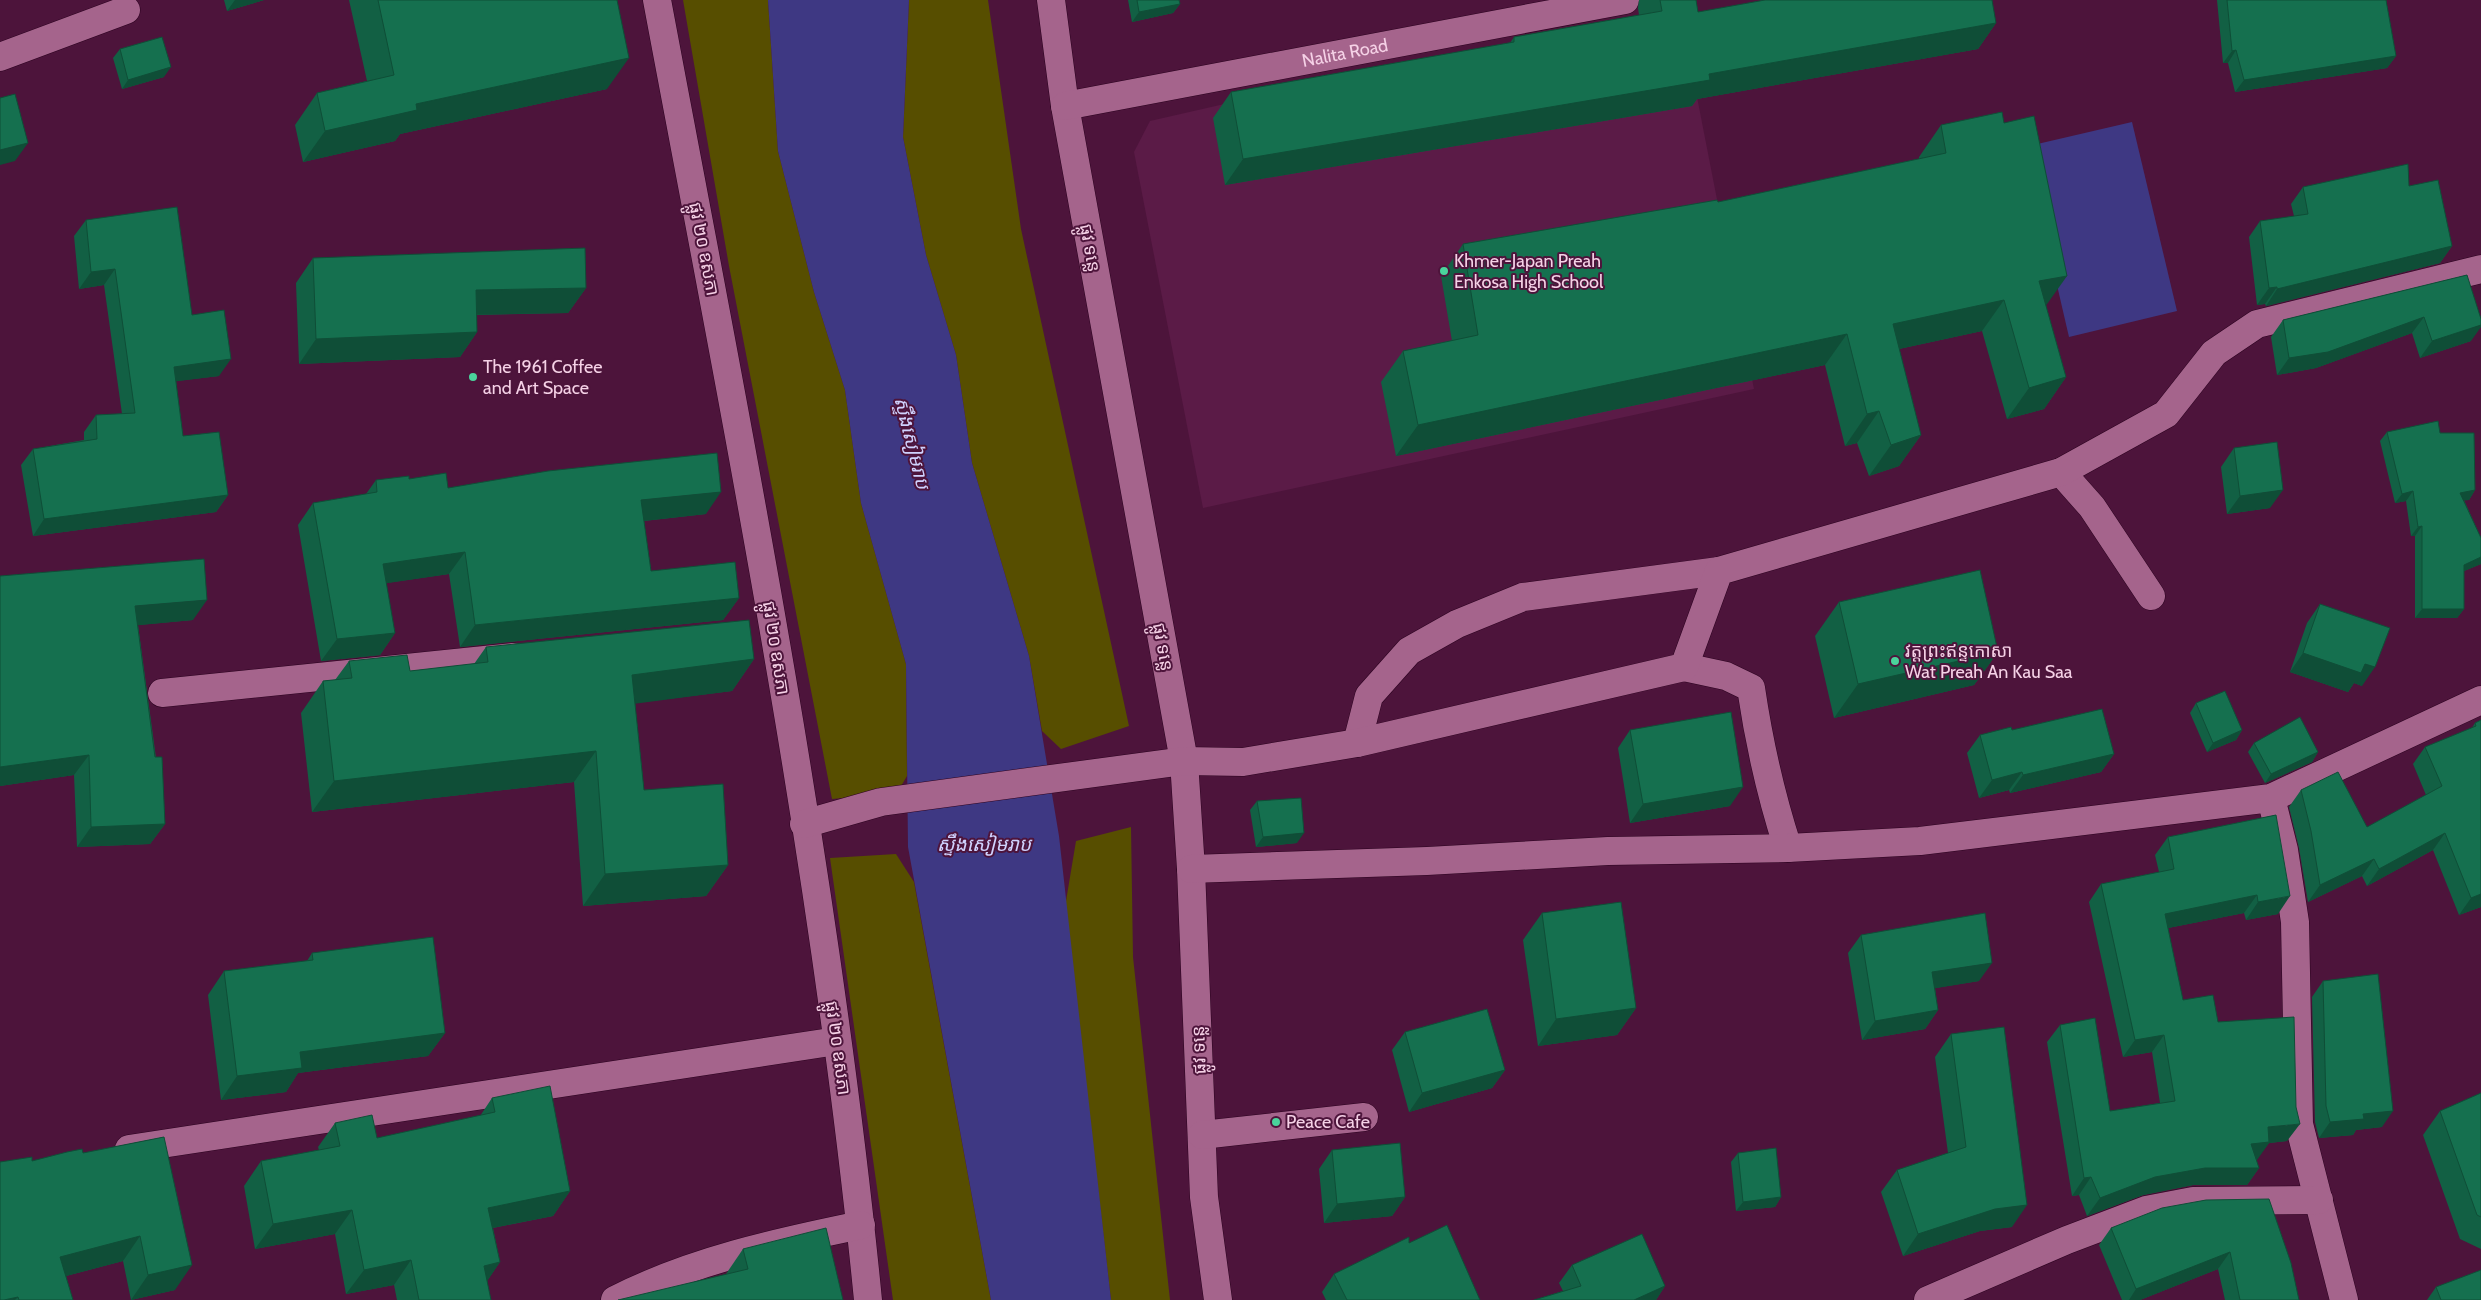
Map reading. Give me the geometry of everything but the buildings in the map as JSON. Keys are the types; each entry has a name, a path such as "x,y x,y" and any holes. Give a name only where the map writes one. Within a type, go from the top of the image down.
{"street":[{"name":"ផ្លូវ ២០ ឧសភា","path":"657,0 742,453 762,632 804,824 837,1041 861,1225 868,1300"},
{"name":"ផ្លូវ ទន្លេ","path":"1052,0 1065,106 1184,761 1191,869 1204,1197 1218,1300"},
{"name":"Nalita Road","path":"1065,106 1541,8 1625,0"},
{"path":"0,57 126,10"},
{"path":"1357,743 1369,696 1409,651 1457,624 1523,598 1719,571 2061,472 2166,414 2214,353 2257,324 2481,269"},
{"path":"2061,472 2092,507 2151,596"},
{"path":"1684,666 1719,571"},
{"path":"162,693 534,655"},
{"path":"804,824 881,802 1184,761 1243,762 1357,743 1684,666 1726,676 1751,688 1757,728 1775,808 1788,848"},
{"path":"1191,869 1427,861 1608,851 1788,848 1920,841 2271,798 2481,700"},
{"path":"2271,798 2284,850 2294,922 2300,1124 2344,1300"},
{"path":"108,1152 837,1041"},
{"path":"1202,1135 1364,1117"},
{"path":"1928,1300 2067,1240 2146,1210 2193,1201 2319,1200"},
{"path":"615,1300 689,1270 779,1242 861,1225"}],"shaded area":[{"path":"683,0 768,0 778,151 814,292 845,390 861,503 906,664 907,776 897,793 832,799 729,266"},
{"path":"909,0 988,0 1021,229 1129,726 1061,749 1042,731 1029,656 972,463 956,355 926,255 903,137"},
{"name":"Khmer-Japan Preah Enkosa High School","path":"1681,15 1754,389 1203,508 1134,152 1150,121 1220,105"},
{"path":"1131,827 1133,957 1170,1300 1111,1300 1065,907 1076,841"},
{"path":"896,854 914,882 991,1300 893,1300 830,858"}],"water":[{"name":"ស្ទឹងសៀមរាប","path":"768,0 909,0 903,137 926,255 956,355 972,463 1029,656 1059,836 1111,1300 991,1300 908,847 906,664 861,503 845,390 814,292 778,151"},
{"path":"2132,122 2177,311 2069,337 2025,147"}],"place":[{"name":"Khmer-Japan Preah Enkosa High School","path":"1444,271"},
{"name":"The 1961 Coffee and Art Space","path":"473,377"},
{"name":"វត្តព្រះឥន្ទកោសា Wat Preah An Kau Saa","path":"1895,661"},
{"name":"Peace Cafe","path":"1276,1122"}]}
